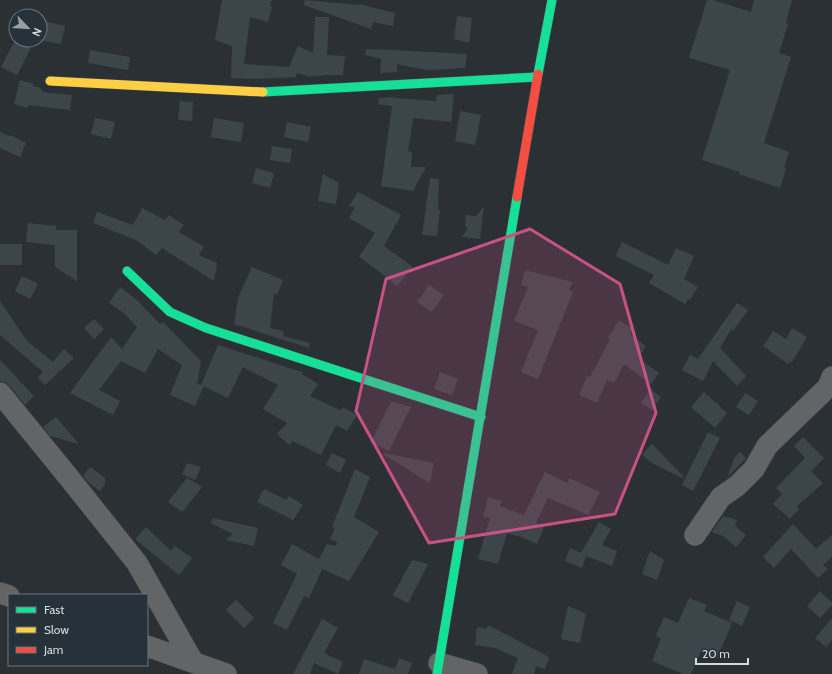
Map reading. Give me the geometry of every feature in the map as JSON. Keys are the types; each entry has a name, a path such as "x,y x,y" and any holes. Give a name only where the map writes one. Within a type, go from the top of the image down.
{"street":[{"path":"477,674 438,668 519,182 552,0"},
{"path":"50,81 256,92 537,77"},
{"path":"128,271 170,312 206,328 481,417"},
{"path":"695,535 721,497 737,486 754,470 767,446 828,387 832,377"},
{"path":"0,393 137,563 193,662"},
{"path":"148,646 226,674"}],"highlighted area":[{"path":"530,229 620,284 656,413 615,514 429,543 356,411 386,279"}],"building":[{"path":"222,0 272,0 270,6 272,7 268,22 250,17 244,64 289,67 298,46 313,53 315,17 329,17 327,55 345,56 343,75 310,77 297,73 296,77 257,79 231,78 232,46 215,40"},
{"path":"305,0 359,4 395,13 393,26 373,22 371,29 304,5"},
{"path":"707,0 713,0 751,12 754,0 792,0 786,23 788,24 779,53 791,57 764,143 789,152 784,167 786,168 780,188 739,174 740,172 702,160 730,70 689,58"},
{"path":"457,16 472,18 469,43 454,39"},
{"path":"48,22 65,26 61,44 48,42"},
{"path":"11,48 31,48 17,75 1,67"},
{"path":"366,49 467,54 465,68 429,70 397,64 397,72 380,73 381,59 365,55"},
{"path":"90,50 130,57 128,70 88,63"},
{"path":"20,80 34,84 33,86 39,87 44,92 72,95 70,110 28,105 28,108 14,104"},
{"path":"454,94 451,122 413,118 408,151 412,152 411,167 426,167 413,191 381,186 392,106 378,104 379,98 395,97 436,101 437,95"},
{"path":"180,101 193,102 192,121 178,120"},
{"path":"460,111 481,115 475,145 455,141"},
{"path":"95,118 115,122 111,139 91,134"},
{"path":"214,118 244,123 241,142 211,137"},
{"path":"287,122 311,127 308,142 284,137"},
{"path":"0,132 26,143 20,157 0,148"},
{"path":"272,146 292,149 290,163 270,160"},
{"path":"256,168 274,173 270,188 252,183"},
{"path":"323,174 339,183 336,204 318,201"},
{"path":"430,178 439,179 438,210 440,210 437,236 422,235"},
{"path":"358,192 401,215 384,246 413,267 397,286 359,257 375,233 349,218 355,207 349,206"},
{"path":"484,206 480,239 462,237 468,228 465,226 466,215 476,216"},
{"path":"142,208 165,220 169,215 184,225 179,232 204,247 199,255 217,263 214,281 162,248 156,255 136,240 93,223 97,212 133,225"},
{"path":"28,223 56,226 56,230 77,230 77,281 55,267 55,245 26,242"},
{"path":"622,242 668,265 676,248 694,256 684,279 698,287 690,300 688,299 685,304 649,283 654,275 616,256"},
{"path":"0,244 22,244 22,265 0,265"},
{"path":"252,267 283,280 277,295 274,293 270,328 284,331 283,336 310,343 309,348 234,324 238,298"},
{"path":"525,270 573,282 569,289 573,292 538,379 521,372 538,330 514,321 528,287 521,285"},
{"path":"22,276 38,284 30,299 15,291"},
{"path":"429,285 444,295 432,312 417,302"},
{"path":"120,287 137,300 160,324 163,322 201,361 197,384 204,386 195,406 170,395 182,365 158,349 145,373 121,361 99,390 120,401 113,415 70,393 111,337 122,349 137,327 124,313 109,303"},
{"path":"0,301 27,341 53,362 64,349 74,358 45,385 38,378 43,372 0,335"},
{"path":"737,303 748,310 733,331 731,329 720,348 746,376 737,386 713,361 703,381 682,370 690,355 698,359"},
{"path":"94,319 104,329 94,339 84,328"},
{"path":"619,320 632,328 631,335 646,346 638,358 659,373 651,384 624,364 614,383 607,380 597,403 579,395 587,376 590,377 610,339 608,338"},
{"path":"792,328 807,337 792,362 790,361 788,364 763,346 773,331 786,339"},
{"path":"218,345 302,372 302,374 318,384 310,396 340,410 343,407 357,415 347,431 336,425 321,455 293,441 289,445 277,434 287,423 263,409 278,385 243,367 228,398 201,385"},
{"path":"0,360 34,396 25,405 9,385 0,381"},
{"path":"440,372 458,379 452,395 434,389"},
{"path":"650,389 661,397 652,410 641,403"},
{"path":"704,392 727,413 715,428 691,407"},
{"path":"745,393 758,401 749,415 736,407"},
{"path":"391,401 411,407 389,451 371,442"},
{"path":"56,417 79,444 50,436 43,427"},
{"path":"708,432 720,438 693,491 682,485"},
{"path":"803,437 824,458 811,471 823,483 796,507 799,509 790,519 773,504 782,494 776,488 805,458 794,446"},
{"path":"652,444 683,476 682,478 650,462 642,454"},
{"path":"740,452 746,458 727,478 734,458"},
{"path":"332,453 346,460 340,473 326,465"},
{"path":"384,453 434,463 430,483 384,455"},
{"path":"187,463 201,467 195,480 182,474"},
{"path":"90,467 105,478 105,484 100,491 83,476"},
{"path":"355,469 370,477 354,517 379,532 349,581 322,569 309,598 304,596 287,630 273,623 297,574 281,565 292,544 319,559 327,544 336,546 337,542 330,539 335,528 332,527"},
{"path":"545,472 567,483 569,478 600,492 588,515 548,498 536,523 544,527 537,544 516,535 507,533 498,564 478,559 490,518 483,517 488,497 502,501 500,506 524,515"},
{"path":"187,478 202,487 182,512 168,502"},
{"path":"264,489 286,500 289,496 303,505 293,520 257,502"},
{"path":"723,516 737,520 735,526 746,535 736,547 723,536 712,532"},
{"path":"213,518 258,528 254,546 226,540 233,534 211,523"},
{"path":"599,522 611,529 602,545 617,551 612,566 586,556 582,568 565,561 570,548 581,553"},
{"path":"793,524 816,549 832,535 832,557 823,565 828,569 818,578 791,549 774,568 763,557"},
{"path":"146,527 171,551 175,546 192,558 179,575 135,539"},
{"path":"650,551 664,560 657,580 642,574"},
{"path":"412,560 428,564 408,603 393,595"},
{"path":"820,591 832,603 832,605 820,618 807,606"},
{"path":"689,598 707,605 704,611 732,623 717,658 701,651 691,674 683,674 652,661 661,638 656,636 664,617 678,623"},
{"path":"236,600 254,618 244,628 226,610"},
{"path":"737,601 750,607 742,626 729,620"},
{"path":"568,606 586,614 580,643 561,639"},
{"path":"832,618 832,640 826,647 815,638"},
{"path":"322,619 338,628 324,653 343,662 338,674 314,663 310,674 293,674"},
{"path":"488,625 549,657 545,669 536,666 534,674 512,674 518,658 495,648 475,645 477,627 487,629"},
{"path":"399,658 412,663 408,674 359,674 364,659 395,669"}],"traffic: fast":[{"path":"538,74 552,0"},
{"path":"263,92 537,77"},
{"path":"437,674 517,197"},
{"path":"127,271 170,312 206,328 481,417"}],"traffic: slow":[{"path":"50,81 263,92"}],"traffic: jam":[{"path":"517,197 538,74"}]}
